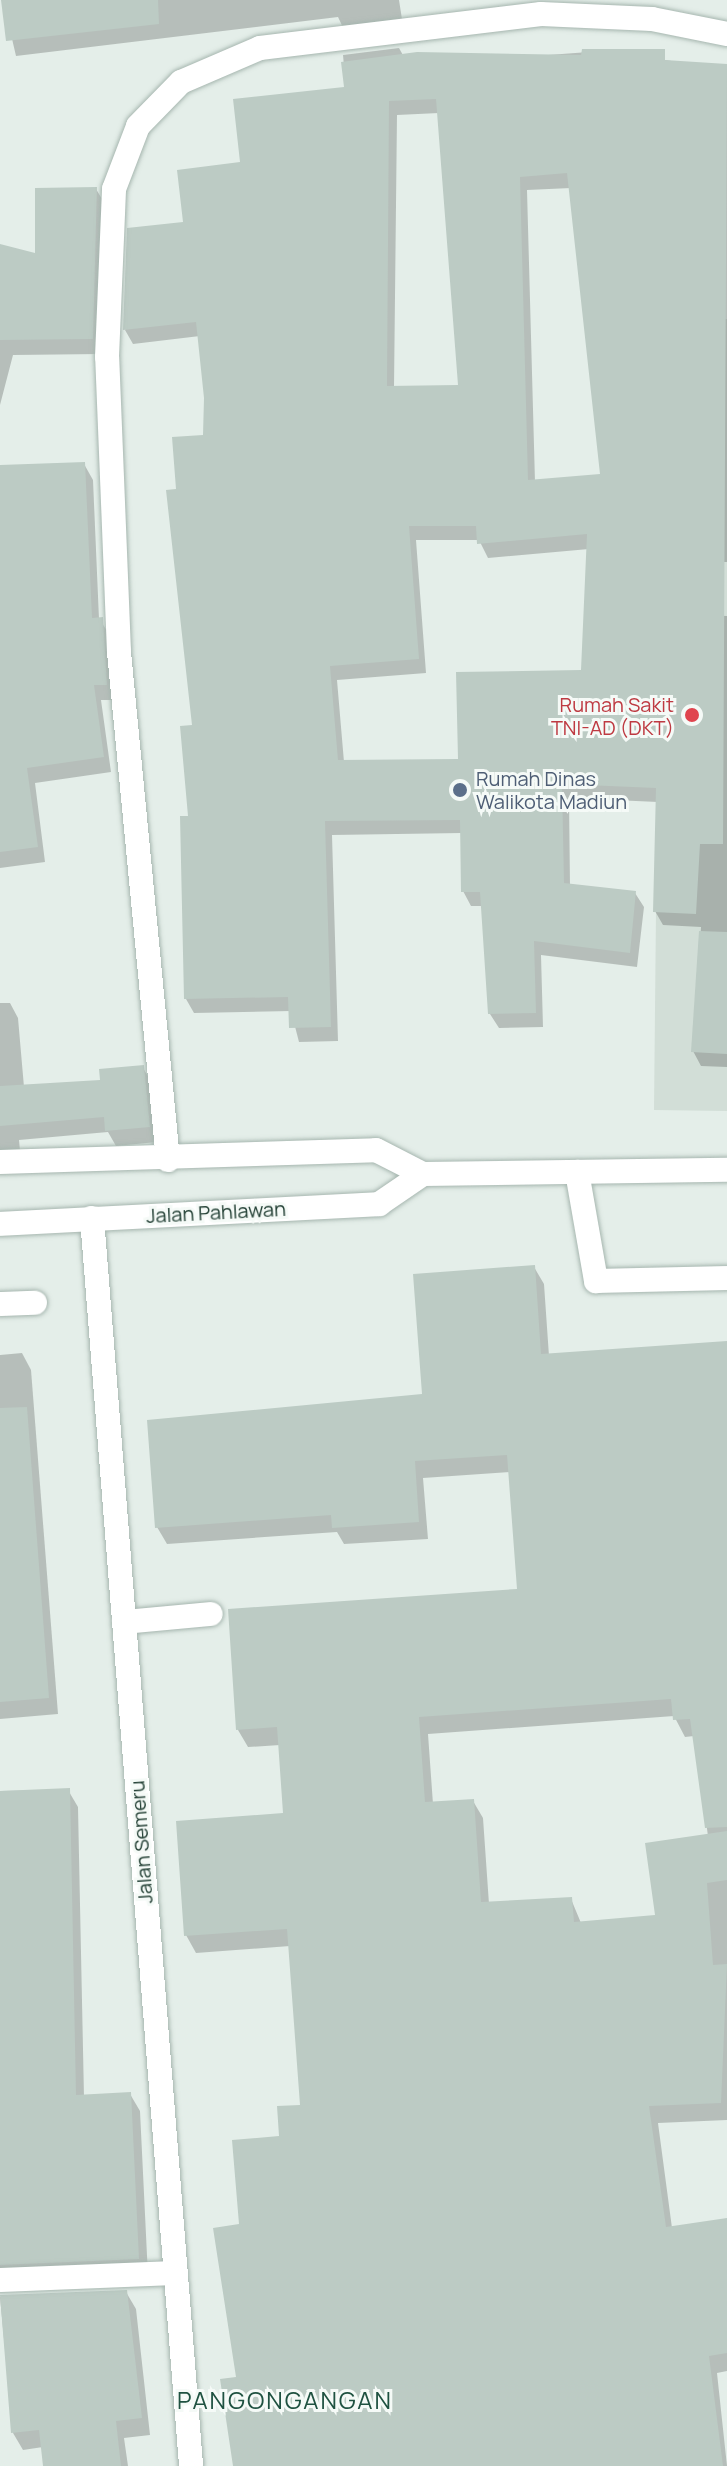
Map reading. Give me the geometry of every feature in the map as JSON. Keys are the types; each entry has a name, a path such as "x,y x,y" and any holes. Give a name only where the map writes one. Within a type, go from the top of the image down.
{"street":[{"path":"168,1160 119,652 107,342 114,189 138,126 181,82 260,48 540,7 652,19 727,34"},
{"path":"0,1162 168,1160 376,1150 423,1174 727,1170"},
{"path":"577,1172 596,1281 727,1278"},
{"name":"Jalan Pahlawan","path":"0,1224 379,1204 423,1174"},
{"name":"Jalan Semeru","path":"92,1218 191,2466"},
{"path":"0,1304 35,1303"},
{"path":"124,1622 211,1614"},
{"path":"0,2280 175,2273"}],"shaded area":[{"name":"Rumah Sakit TNI-AD (DKT)","path":"662,318 727,319 727,1111 654,1110"}],"building":[{"path":"1,0 158,0 159,24 6,41"},
{"path":"582,49 665,49 665,60 727,64 723,844 700,844 696,914 653,912 656,788 562,784 564,883 636,891 630,953 534,941 536,1013 488,1014 480,892 461,892 460,820 325,821 331,1027 289,1028 288,997 184,999 180,816 188,816 180,726 192,725 166,490 176,489 172,437 203,435 204,398 196,322 123,330 127,228 183,222 177,170 240,162 233,99 344,87 341,62 417,52 581,55","holes":["436,99 458,385 387,386 389,101","567,173 600,474 528,480 520,177","409,526 476,526 477,544 587,534 581,670 456,672 458,759 338,760 330,666 419,659"]},
{"path":"97,187 93,339 0,340 0,244 35,253 35,188"},
{"path":"85,462 92,618 103,617 107,685 94,685 104,757 27,768 38,847 0,852 0,465"},
{"path":"699,931 727,932 727,1054 691,1052"},
{"path":"144,1065 150,1127 105,1131 104,1117 0,1126 0,1086 100,1080 99,1069"},
{"path":"535,1265 541,1354 727,1341 727,1827 705,1828 690,1719 673,1720 671,1699 419,1717 425,1802 474,1799 481,1902 572,1897 574,1922 655,1915 645,1843 727,1831 727,1880 707,1883 713,1965 727,1964 721,2103 649,2106 666,2227 727,2218 727,2353 709,2356 723,2466 233,2466 220,2379 236,2377 213,2228 239,2224 232,2140 279,2136 277,2106 300,2105 287,1929 184,1936 176,1821 283,1813 277,1727 236,1730 228,1609 517,1589 507,1455 415,1461 419,1522 332,1528 331,1515 155,1528 147,1420 422,1394 413,1274"},
{"path":"27,1407 49,1698 0,1702 0,1408"},
{"path":"70,1788 76,2095 131,2092 139,2259 0,2265 0,1791"},
{"path":"127,2290 142,2418 116,2421 121,2466 43,2466 39,2430 11,2433 0,2295"}],"place":[{"name":"Rumah Sakit TNI-AD (DKT)","path":"692,715"},
{"name":"Rumah Dinas Walikota Madiun","path":"460,790"}],"district":[{"name":"PANGONGANGAN","path":"285,2400"}]}
